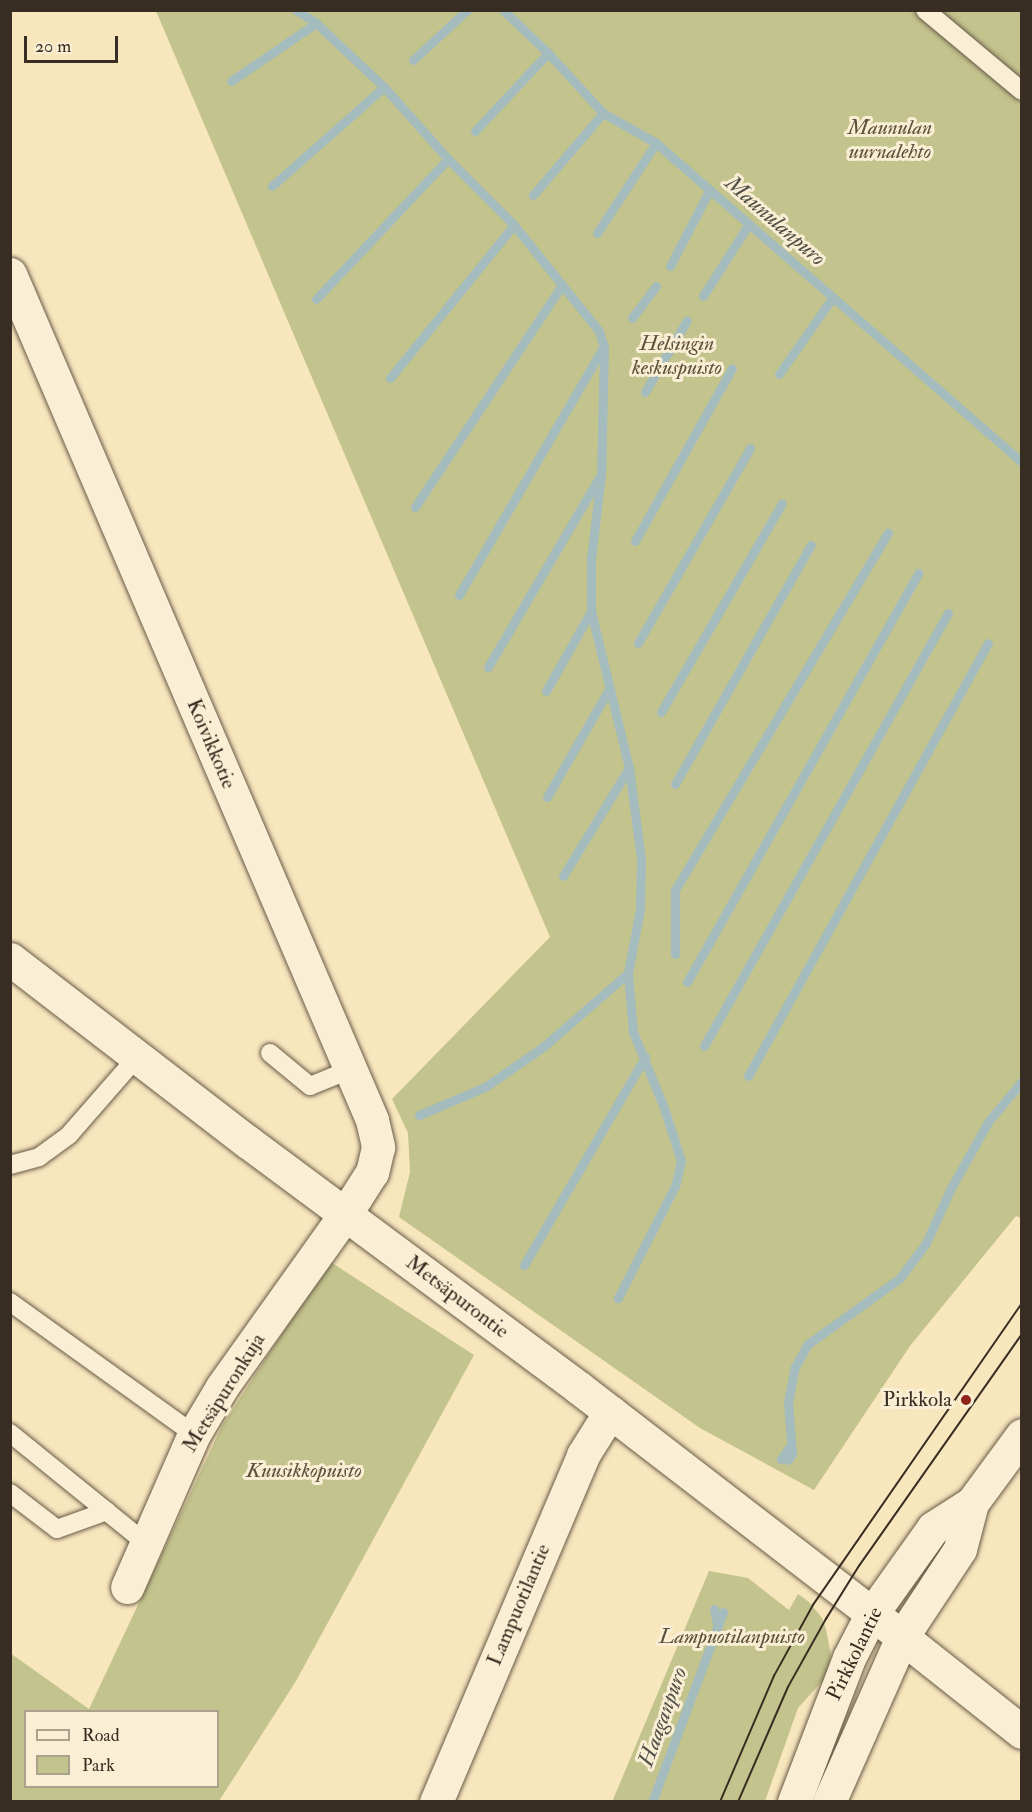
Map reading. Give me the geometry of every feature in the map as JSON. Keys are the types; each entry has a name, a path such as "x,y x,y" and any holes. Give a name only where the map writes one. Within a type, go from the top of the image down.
{"street":[{"name":"Koivikkotie","path":"10,274 372,1120 378,1148 372,1172 346,1213"},
{"name":"Metsäpurontie","path":"10,959 610,1412 1022,1732"},
{"name":"Metsäpuronkuja","path":"127,1587 194,1434 222,1387 346,1213"},
{"name":"Lampuotilantie","path":"436,1802 584,1455 610,1412"},
{"name":"Pirkkolantie","path":"794,1802 837,1686 871,1615 933,1528 972,1503 1022,1435"},
{"name":"Pirkkolantie","path":"829,1802 902,1637 960,1549 972,1503"}],"lane":[{"path":"925,10 1022,91"},
{"path":"270,1053 310,1086 349,1070"},
{"path":"10,1165 39,1157 69,1135 137,1057"},
{"path":"10,1302 194,1434"},
{"path":"10,1433 146,1543"},
{"path":"10,1493 57,1529 107,1511"}],"green space":[{"name":"Helsingin keskuspuisto","path":"156,11 1021,11 1021,1218 1016,1216 910,1346 814,1490 700,1428 399,1217 410,1172 408,1133 392,1099 550,937"},
{"name":"Kuusikkopuisto","path":"329,1261 474,1355 296,1681 219,1801 11,1801 10,1653 89,1709 222,1426"},
{"name":"Lampuotilanpuisto","path":"709,1571 748,1578 789,1610 798,1594 809,1602 822,1618 826,1629 831,1656 826,1677 798,1708 765,1801 612,1802"}],"waterway":[{"path":"296,10 316,23 384,87 448,159 514,225 599,331 604,347 601,475 591,559 591,611 629,768 641,859 640,909 628,973 633,1032 664,1108 681,1161 675,1186 618,1298"},
{"path":"413,60 467,10"},
{"name":"Maunulanpuro","path":"503,10 548,53 603,113 656,143 1022,462"},
{"path":"231,81 316,23"},
{"path":"475,131 548,53"},
{"path":"272,186 384,87"},
{"path":"533,195 603,113"},
{"path":"597,233 656,143"},
{"path":"316,299 448,159"},
{"path":"670,266 709,191"},
{"path":"390,378 514,225"},
{"path":"703,296 748,225"},
{"path":"415,507 561,286"},
{"path":"632,318 656,286"},
{"path":"779,374 833,297"},
{"path":"645,392 687,320"},
{"path":"459,595 603,348"},
{"path":"635,541 732,368"},
{"path":"638,643 750,448"},
{"path":"488,667 599,478"},
{"path":"661,712 782,503"},
{"path":"675,954 675,890 888,533"},
{"path":"675,784 811,545"},
{"path":"687,982 918,573"},
{"path":"546,691 591,611"},
{"path":"704,1046 948,613"},
{"path":"748,1076 988,643"},
{"path":"547,797 608,691"},
{"path":"563,876 629,768"},
{"path":"419,1115 485,1087 543,1047 628,973"},
{"path":"524,1265 645,1057"},
{"path":"788,1460 792,1454 788,1402 795,1367 808,1344 900,1278 926,1243 951,1188 988,1122 1022,1081"},
{"path":"781,1459 790,1446"},
{"path":"714,1609 717,1625"},
{"name":"Haaganpuro","path":"652,1802 723,1612"}],"tram line":[{"path":"720,1802 774,1676 813,1605 1022,1303"},
{"path":"738,1802 788,1687 826,1619 859,1566 1022,1334"}],"place":[{"name":"Pirkkola","path":"966,1400"}],"park label":[{"name":"Maunulan uurnalehto","path":"890,140"}]}
